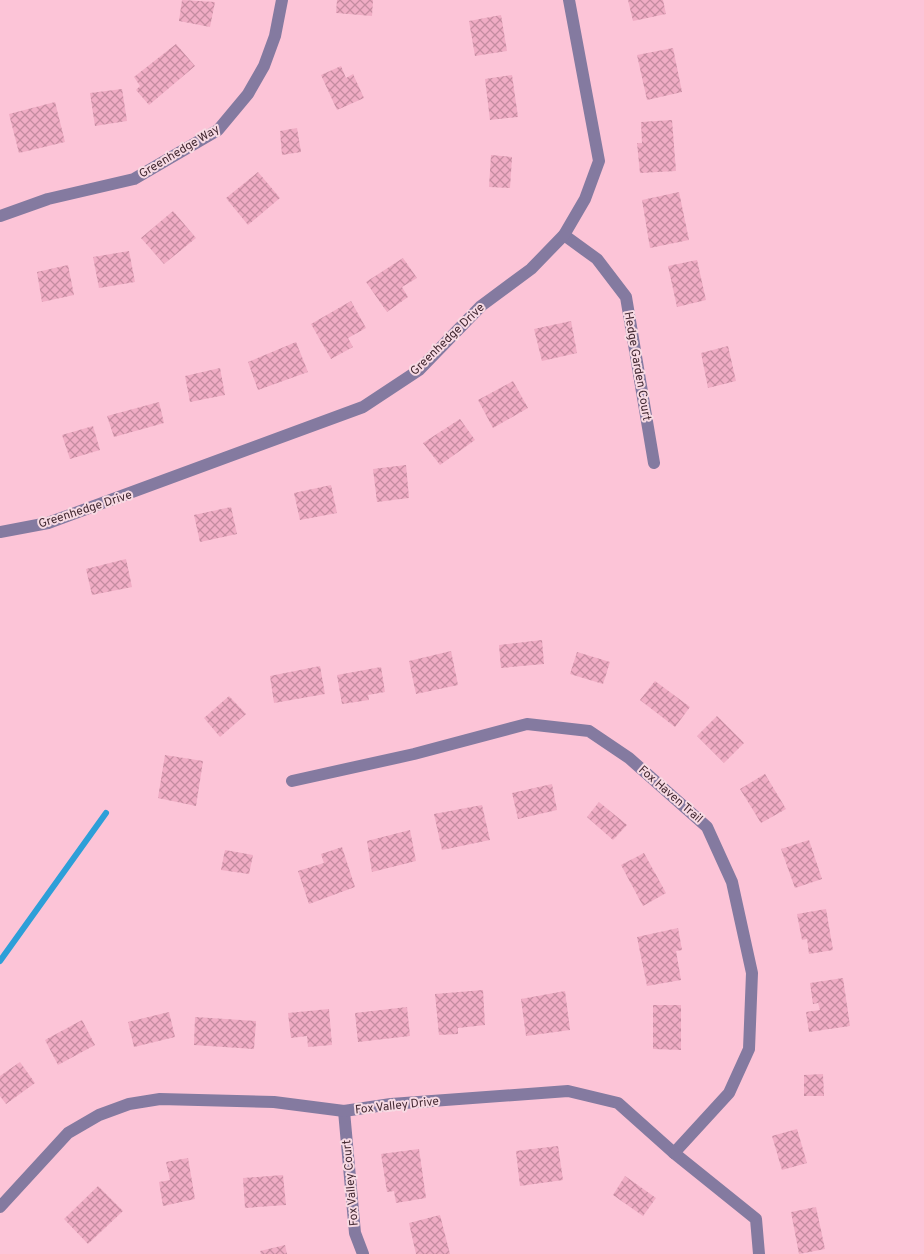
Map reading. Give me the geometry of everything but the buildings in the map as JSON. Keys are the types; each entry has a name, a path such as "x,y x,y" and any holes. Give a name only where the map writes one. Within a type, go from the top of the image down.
{"street":[{"name":"Greenhedge Way","path":"0,216 48,199 134,178 218,130 248,94 264,66 275,36 282,0"},
{"name":"Greenhedge Drive","path":"0,532 48,523 363,407 419,370 481,306 531,269 564,235 585,199 599,161 569,0"},
{"name":"Hedge Garden Court","path":"564,235 597,259 626,297 654,463"},
{"name":"Fox Haven Trail","path":"292,780 414,754 526,724 589,731 629,758 707,827 732,882 752,973 749,1048 729,1093 674,1153"},
{"name":"Fox Valley Drive","path":"0,1207 68,1132 99,1114 129,1104 160,1100 274,1102 344,1111 391,1104 568,1091 618,1103 674,1153 756,1219 759,1254"},
{"name":"Fox Valley Court","path":"344,1111 355,1233 363,1254"}],"waterway":[{"path":"0,961 106,813"}]}
